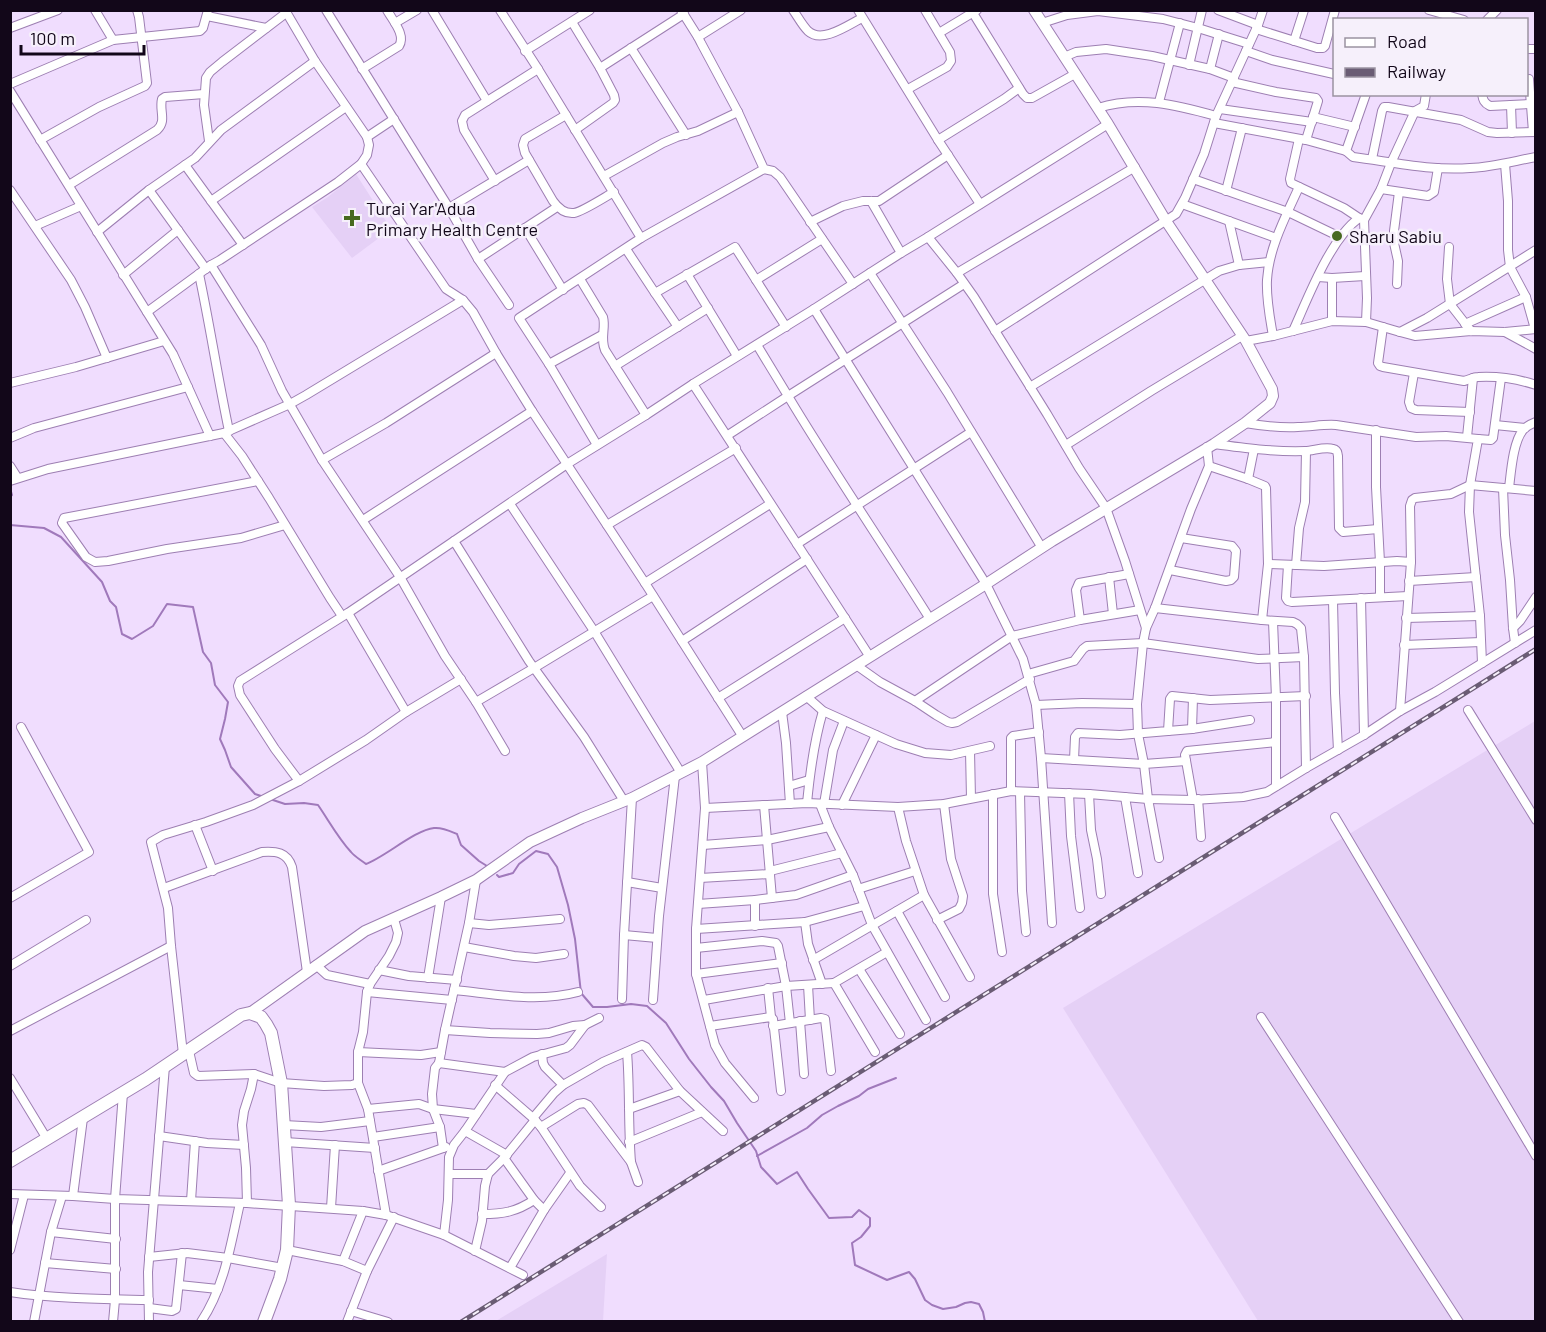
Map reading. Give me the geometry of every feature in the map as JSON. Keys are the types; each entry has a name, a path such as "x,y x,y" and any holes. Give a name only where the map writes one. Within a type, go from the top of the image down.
{"main road":[{"path":"10,1161 123,1093 241,1016 250,1013 261,1017 271,1033 281,1083 289,1205 287,1250 280,1279 264,1322"}],"street":[{"path":"10,28 58,10"},
{"path":"95,10 113,40"},
{"path":"40,140 145,86 147,83 137,10"},
{"path":"326,10 449,207 478,259 509,305"},
{"path":"362,69 402,43 402,38 387,10"},
{"path":"394,23 417,10"},
{"path":"432,10 487,101"},
{"path":"500,10 641,238"},
{"path":"525,51 591,10"},
{"path":"698,37 741,10"},
{"path":"793,10 809,32 816,36 825,36 860,14 980,204"},
{"path":"908,89 947,67 951,61 950,52 926,10"},
{"path":"250,1013 365,931 476,880 530,842 628,799 702,762 1106,508 1210,446 1245,423 1270,402 1273,396 1272,389 1244,339 1166,221 1135,167 1034,10"},
{"path":"1189,65 1202,10"},
{"path":"1218,10 1230,13 1257,27 1317,48 1323,48 1325,45 1335,10"},
{"path":"995,332 1176,214 1193,179 1217,116 1263,10"},
{"path":"1294,41 1304,10"},
{"path":"1429,10 1457,18"},
{"path":"1042,23 1067,15 1098,11 1163,19 1219,34 1292,65 1333,74"},
{"path":"147,312 205,269 338,182 361,164 367,155 369,145 367,137 315,61 286,12 210,72 206,78 204,105 209,141"},
{"path":"600,68 682,12 738,112 764,169"},
{"path":"939,33 975,12 1027,98 1032,98 1076,74"},
{"path":"10,84 113,40 200,31 208,13 266,28"},
{"path":"572,22 600,68 615,100 575,130"},
{"path":"1159,102 1180,23"},
{"path":"1210,69 1219,34"},
{"path":"631,48 686,135"},
{"path":"1064,57 1076,52 1106,49 1210,69 1233,80 1276,92 1316,98 1318,101 1290,179 1291,183 1362,219"},
{"path":"97,232 149,190 195,158 221,130 315,61"},
{"path":"495,181 464,130 462,122 465,115 538,69"},
{"path":"1372,159 1384,107 1461,120 1488,132 1534,132 1530,79"},
{"path":"938,140 1019,88"},
{"path":"10,91 173,354 210,436"},
{"path":"69,185 162,126 160,103 162,99 204,94"},
{"path":"1346,151 1365,96"},
{"path":"1293,331 1340,237 1350,225 1362,219 1381,189 1415,111 1424,106 1426,96"},
{"path":"1482,96 1486,104 1490,106 1531,104"},
{"path":"1098,108 1123,102 1159,102 1217,116 1242,128 1346,151 1353,157 1391,163 1438,168 1470,168 1505,164 1536,157"},
{"path":"1511,105 1512,133"},
{"path":"211,201 346,107"},
{"path":"604,176 663,143 698,131 738,112"},
{"path":"566,115 525,139 523,146 557,207 566,212 575,213 614,192"},
{"path":"1217,116 1312,119 1355,127"},
{"path":"367,137 394,119"},
{"path":"299,781 275,749 240,694 238,686 240,681 345,615 567,464 1108,124"},
{"path":"1226,191 1242,128"},
{"path":"810,222 843,206 863,201 879,201 948,155"},
{"path":"449,207 529,160"},
{"path":"361,164 446,289 463,300 479,322 532,411 743,737"},
{"path":"1066,445 1151,391 1244,339 1273,336 1332,321 1366,322 1415,336 1535,329 1526,297 1510,267 1505,164"},
{"path":"185,165 243,245"},
{"path":"957,273 1135,167"},
{"path":"1381,189 1428,196 1434,192 1438,168"},
{"path":"597,445 519,318 641,238 764,169 774,171 854,284"},
{"path":"1193,179 1288,212 1340,237"},
{"path":"1273,336 1268,307 1269,262 1276,238 1299,187"},
{"path":"10,190 71,280 107,358"},
{"path":"149,190 205,269 219,276 261,345 290,404 322,460 400,577 445,656 505,751"},
{"path":"1397,284 1398,261 1394,231 1399,192"},
{"path":"871,201 901,253"},
{"path":"1182,204 1276,238"},
{"path":"35,226 81,206"},
{"path":"478,259 557,207"},
{"path":"1362,219 1366,322"},
{"path":"1229,221 1239,265"},
{"path":"525,228 563,290"},
{"path":"123,275 178,230"},
{"path":"928,237 957,273 1106,508 1146,628"},
{"path":"756,280 822,239"},
{"path":"655,293 735,247 786,327"},
{"path":"1449,247 1447,279 1450,304 1471,332"},
{"path":"626,249 678,327"},
{"path":"1400,332 1450,304 1536,250"},
{"path":"1030,387 1219,271 1239,265 1269,262"},
{"path":"205,269 226,432 330,598 345,615 406,712"},
{"path":"870,273 947,392 1042,548"},
{"path":"687,274 737,356"},
{"path":"1318,277 1365,276"},
{"path":"1332,278 1332,321"},
{"path":"579,279 603,316 602,344 646,415"},
{"path":"728,435 845,358 964,284"},
{"path":"1465,324 1526,297"},
{"path":"10,466 13,479 48,469 226,432 290,404 463,300"},
{"path":"615,366 708,308"},
{"path":"814,309 986,584 1023,659 1036,705 1039,732 1052,923"},
{"path":"1383,327 1378,363 1380,366 1464,381 1476,377 1501,378 1536,385"},
{"path":"1505,332 1536,349"},
{"path":"549,364 602,334"},
{"path":"10,383 49,375 164,341"},
{"path":"757,345 825,457 930,619"},
{"path":"322,460 386,423 496,353"},
{"path":"1414,373 1409,402 1411,408 1470,412"},
{"path":"1467,437 1473,378"},
{"path":"1245,423 1299,427 1327,425 1416,437 1446,436 1492,440 1501,378"},
{"path":"693,384 870,657"},
{"path":"10,438 34,428 188,387"},
{"path":"363,520 532,411"},
{"path":"1515,643 1512,628 1506,488 1521,432 1536,422"},
{"path":"1495,424 1525,428"},
{"path":"1376,430 1380,597"},
{"path":"797,544 971,432"},
{"path":"1478,439 1470,485 1469,527 1480,616 1482,663"},
{"path":"1210,446 1306,451 1334,449 1337,452 1339,528 1342,532 1378,530"},
{"path":"1159,858 1138,734 1137,704 1143,643 1146,628 1209,466 1210,446"},
{"path":"607,525 736,448"},
{"path":"1248,478 1254,449"},
{"path":"1306,451 1305,501 1286,598 1288,601 1292,603 1408,596"},
{"path":"1209,466 1248,478 1266,488 1268,564 1262,620"},
{"path":"258,482 64,518 62,523 86,557 95,562 241,538 285,525"},
{"path":"1400,711 1411,562 1410,506 1412,500 1451,494 1470,485 1536,491"},
{"path":"510,504 594,631 678,775 662,888 653,1000"},
{"path":"645,583 770,504"},
{"path":"1170,570 1226,581 1234,577 1236,551 1232,546 1181,538"},
{"path":"454,541 534,668 628,799 622,999"},
{"path":"682,641 807,559"},
{"path":"1268,564 1324,566 1411,562"},
{"path":"1080,620 1076,586 1079,583 1129,574"},
{"path":"1109,577 1113,614"},
{"path":"1409,581 1476,578"},
{"path":"476,702 653,596"},
{"path":"1512,628 1520,621 1536,597"},
{"path":"1361,598 1364,735"},
{"path":"1333,600 1338,750"},
{"path":"1155,608 1293,622 1301,628 1306,696 1306,768"},
{"path":"915,701 1012,636 1080,620 1140,610"},
{"path":"1407,618 1480,616"},
{"path":"718,698 845,618"},
{"path":"1273,621 1276,786"},
{"path":"705,808 807,803 898,807 944,804 1016,791 1195,800 1243,797 1267,792 1536,630"},
{"path":"1404,645 1481,642"},
{"path":"856,665 936,716 948,722 957,723 1029,676 1074,661 1087,646 1143,643 1258,659 1304,657"},
{"path":"358,1083 324,1086 281,1083 254,1074 195,1075 186,1052 168,908 151,842 163,835 253,805 299,781 461,679"},
{"path":"806,696 823,711 897,744 925,753 951,755 990,746"},
{"path":"1168,731 1172,696 1210,700 1306,696"},
{"path":"1192,698 1192,729"},
{"path":"1036,705 1137,704"},
{"path":"1468,710 1536,820"},
{"path":"807,803 818,727 823,711"},
{"path":"782,712 790,804"},
{"path":"1074,760 1074,737 1078,733 1138,734 1250,720"},
{"path":"844,721 833,750 822,804 829,827 853,875 872,925 926,1020"},
{"path":"11,897 89,852 21,727"},
{"path":"1026,932 1011,738 1039,732"},
{"path":"842,805 876,735"},
{"path":"1201,837 1185,755 1187,752 1276,742"},
{"path":"970,751 971,798"},
{"path":"1041,758 1144,764 1186,761"},
{"path":"702,762 705,808 696,929 696,974 715,1045 725,1063 754,1098"},
{"path":"789,786 809,780"},
{"path":"1069,793 1071,836 1080,908"},
{"path":"993,794 993,894 1002,952"},
{"path":"1089,794 1091,830 1101,894"},
{"path":"1125,797 1138,873"},
{"path":"937,920 959,909 963,896 951,859 944,804"},
{"path":"764,806 772,898"},
{"path":"898,807 915,871 924,895 970,977"},
{"path":"1335,817 1536,1156"},
{"path":"195,825 213,871"},
{"path":"703,845 767,840 829,827"},
{"path":"164,888 262,852 275,851 285,855 292,867 311,969"},
{"path":"700,878 770,873 842,853"},
{"path":"858,889 915,871"},
{"path":"698,904 756,900 796,894 853,875"},
{"path":"442,1148 440,1127 433,1109 435,1068 439,1063 476,880"},
{"path":"627,882 662,888"},
{"path":"813,960 924,895"},
{"path":"428,978 441,897"},
{"path":"755,926 756,900"},
{"path":"696,929 805,922 864,906"},
{"path":"897,911 945,997"},
{"path":"346,1322 390,1216 378,1171 368,1109 358,1083 358,1052 363,1032 368,988 396,942 398,933 394,919"},
{"path":"469,923 489,925 560,919"},
{"path":"10,966 86,920"},
{"path":"805,922 808,944 822,984"},
{"path":"624,935 657,938"},
{"path":"696,948 762,941 778,945 790,1023"},
{"path":"10,1031 171,946"},
{"path":"464,947 536,958 564,954"},
{"path":"704,1000 768,988 834,982 887,952"},
{"path":"696,974 782,963"},
{"path":"311,969 368,988 452,1000"},
{"path":"859,969 900,1034"},
{"path":"379,970 457,980"},
{"path":"834,982 875,1052"},
{"path":"808,985 810,1020"},
{"path":"768,988 781,1091"},
{"path":"454,990 532,998 578,992"},
{"path":"1261,1017 1459,1322"},
{"path":"445,1030 537,1034 585,1025 599,1018"},
{"path":"710,1026 772,1021 790,1023 825,1019 831,1071"},
{"path":"800,1021 804,1074"},
{"path":"444,1235 449,1157 454,1145 505,1071 533,1057 570,1045 585,1025"},
{"path":"475,1251 481,1228 488,1174 537,1122 554,1093 563,1085 603,1062 639,1046 646,1047 680,1091 723,1131"},
{"path":"358,1052 421,1055 441,1052"},
{"path":"627,1052 630,1080 629,1142 631,1162 638,1182"},
{"path":"542,1054 545,1067 563,1085"},
{"path":"439,1063 505,1071"},
{"path":"148,1322 149,1257 165,1066"},
{"path":"201,1322 211,1307 218,1289 244,1203 246,1168 242,1125 254,1074"},
{"path":"10,1078 47,1139"},
{"path":"495,1085 537,1122 570,1173 601,1207"},
{"path":"629,1109 680,1091"},
{"path":"113,1322 116,1199 123,1093"},
{"path":"537,1122 584,1103 588,1105 631,1162"},
{"path":"368,1109 419,1104 433,1109 476,1114"},
{"path":"629,1142 702,1112"},
{"path":"74,1196 83,1118"},
{"path":"284,1125 329,1126 370,1121"},
{"path":"372,1137 440,1127"},
{"path":"465,1131 505,1156 534,1200 544,1210"},
{"path":"159,1136 244,1145"},
{"path":"191,1201 195,1141"},
{"path":"285,1142 375,1148"},
{"path":"378,1171 454,1145"},
{"path":"332,1208 334,1146"},
{"path":"510,1268 544,1210 570,1173"},
{"path":"449,1174 488,1174"},
{"path":"10,1194 289,1205 363,1211 390,1216 444,1235 523,1275"},
{"path":"11,1245 24,1195"},
{"path":"34,1322 51,1232 62,1196"},
{"path":"482,1214 512,1211 534,1200"},
{"path":"343,1261 363,1211"},
{"path":"51,1232 116,1239"},
{"path":"287,1250 343,1261 367,1271"},
{"path":"149,1257 182,1253 228,1258 283,1268"},
{"path":"10,1292 115,1300 174,1310 176,1309 182,1253"},
{"path":"45,1263 116,1269"},
{"path":"179,1285 218,1289"},
{"path":"351,1311 388,1322"}],"shaded area":[{"name":"Turai Yar'Adua Primary Health Centre","path":"356,174 391,229 352,258 312,207"},
{"path":"1535,721 1535,1321 1258,1321 1063,1008"},
{"path":"607,1254 603,1321 496,1321"}],"waterway":[{"path":"10,488 12,495 10,497"},
{"path":"10,525 44,528 61,537 102,582 110,601 116,607 122,634 132,639 153,626 167,604 193,607 203,652 211,663 215,685 228,702 220,739 231,767 255,794 264,797"},
{"path":"270,799 285,804 318,805 346,847 366,864 418,833 437,828 457,834 461,845 487,866"},
{"path":"497,875 499,877 513,873 519,864 536,851 548,854 557,867 568,905 575,939 581,993 593,1007 631,1004 647,1006 666,1023 689,1059 724,1101 756,1151 761,1167 777,1184 797,1172 829,1218 852,1217 859,1210 870,1218 870,1226 861,1237 852,1243 855,1265 887,1280 909,1272 925,1300 932,1305 943,1309 971,1302 979,1304 985,1322"},
{"path":"757,1156 807,1128 822,1115 868,1089 896,1078"}],"railway":[{"path":"461,1322 1536,649"}],"place":[{"name":"Turai Yar'Adua Primary Health Centre","path":"352,218"},
{"name":"Sharu Sabiu","path":"1337,236"}]}
